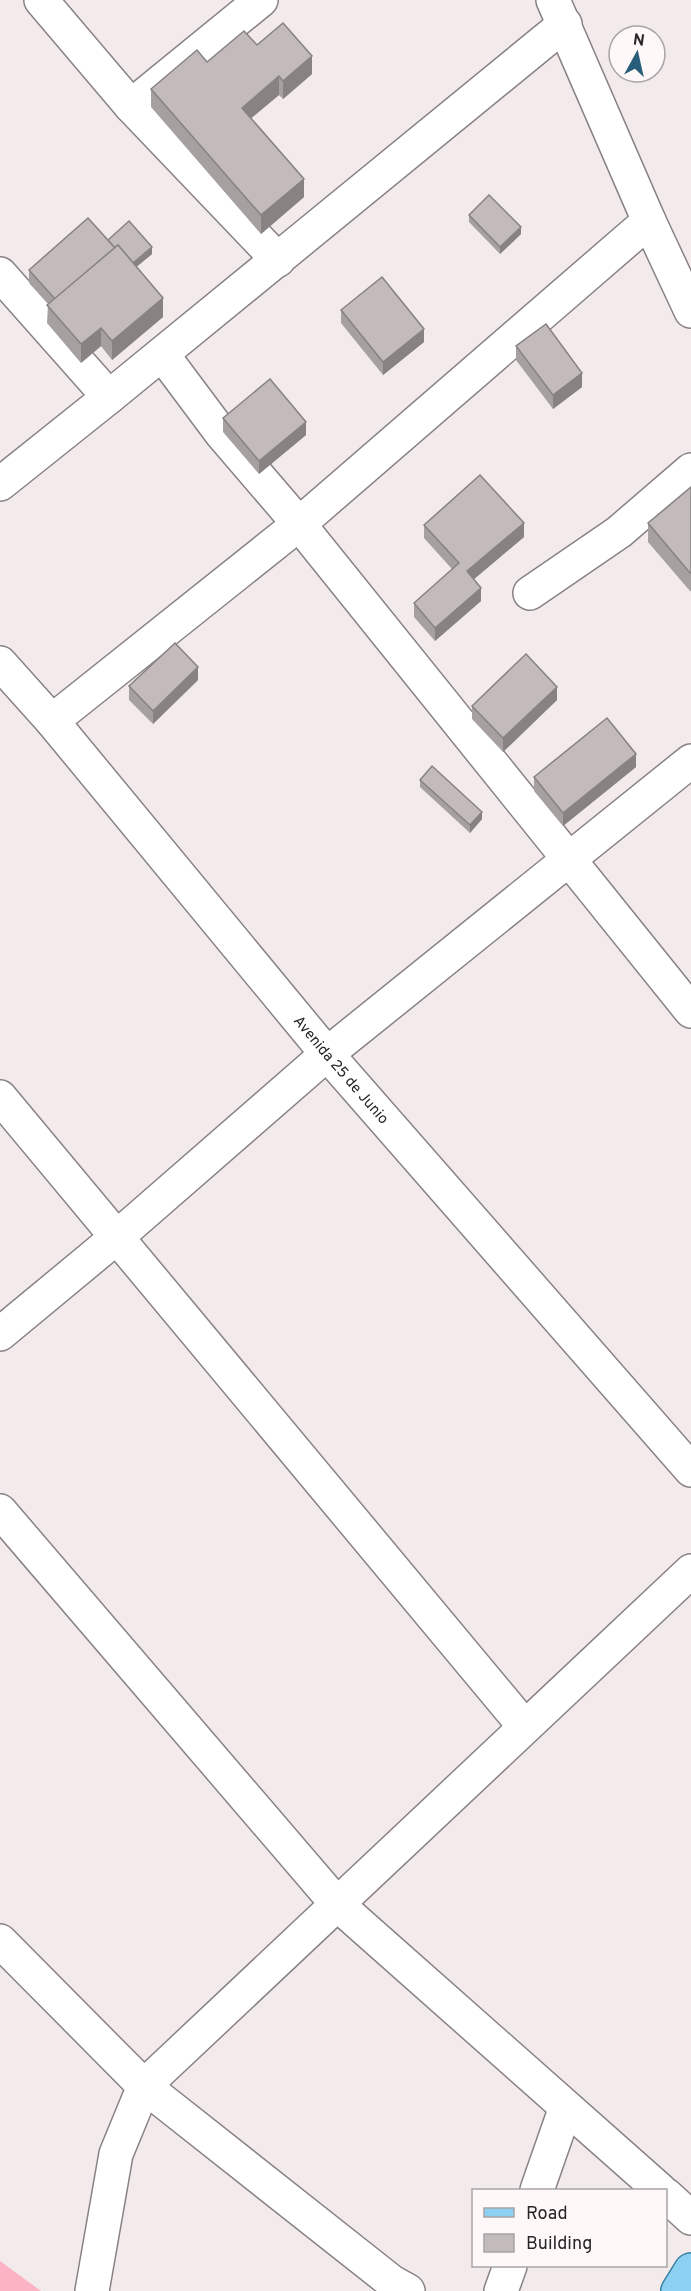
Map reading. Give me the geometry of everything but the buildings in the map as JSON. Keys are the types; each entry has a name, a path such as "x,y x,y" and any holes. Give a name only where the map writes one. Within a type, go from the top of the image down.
{"main road":[{"path":"678,2291 691,2270"}],"street":[{"path":"41,0 131,106 278,260"},
{"path":"131,106 261,0"},
{"path":"0,484 278,260 559,12 649,221 691,311"},
{"path":"52,721 299,524 649,221"},
{"path":"0,274 109,397"},
{"path":"162,354 221,433 299,524 691,1011"},
{"path":"530,593 619,532 691,470"},
{"name":"Avenida 25 de Junio","path":"0,663 52,721 327,1054 691,1470"},
{"path":"0,1334 117,1237 327,1054 691,761"},
{"path":"0,1096 525,1727"},
{"path":"0,1511 337,1904 659,2189"},
{"path":"92,2291 117,2154 144,2086 691,1571"},
{"path":"0,1941 144,2086 395,2288"},
{"path":"537,2189 566,2107"},
{"path":"667,2196 691,2218"},
{"path":"501,2291 509,2267"}],"shaded area":[{"path":"0,2261 41,2291 0,2291"}]}
